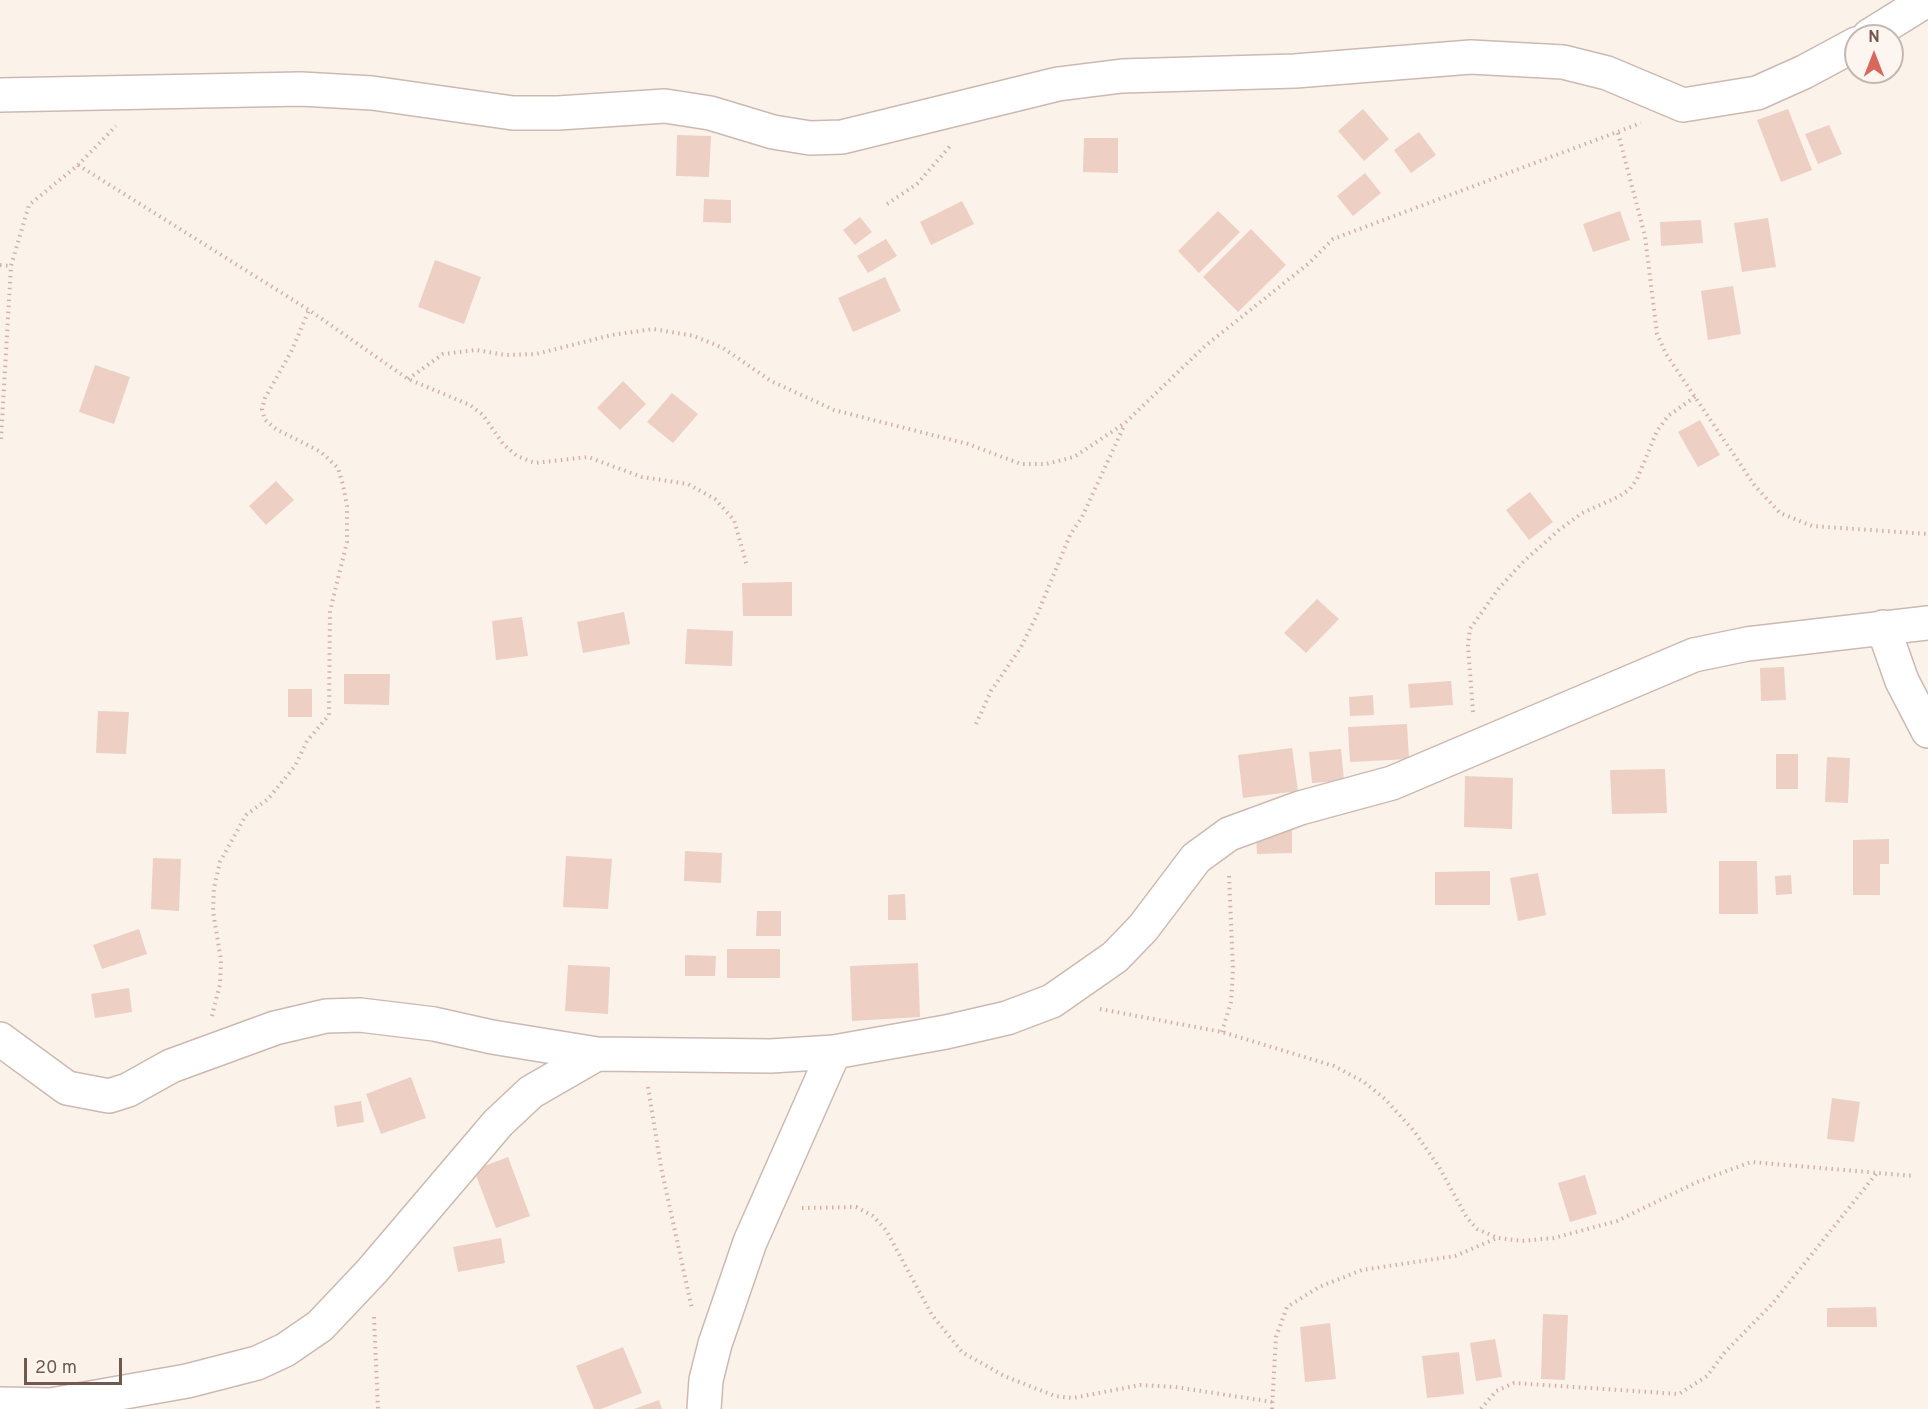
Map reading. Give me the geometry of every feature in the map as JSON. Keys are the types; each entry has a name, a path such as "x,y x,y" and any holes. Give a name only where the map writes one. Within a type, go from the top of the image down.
{"street":[{"path":"1888,24 1927,0"},
{"path":"0,95 301,89 372,93 513,113 568,113 665,106 710,113 773,132 810,138 842,137 1069,82 1122,76 1296,71 1481,57 1563,62 1607,73 1683,105 1757,93 1844,50"},
{"path":"0,1039 67,1088 109,1096 128,1090 171,1066 275,1028 304,1020 343,1015 434,1024 492,1037 597,1054 643,1056 771,1056 834,1052 1007,1018 1052,1001 1115,957 1143,928 1196,858 1229,834 1300,808 1392,783 1694,654 1747,644 1928,623"},
{"path":"1883,627 1902,681 1928,731"},
{"path":"704,1409 706,1380 715,1344 750,1242 834,1052"},
{"path":"0,1404 51,1405 187,1381 257,1363 285,1350 320,1326 372,1271 498,1124 531,1092 597,1054"}],"path":[{"path":"408,378 443,354 476,351 506,355 536,354 612,335 653,329 694,336 723,348 771,381 834,410 968,444 1021,464 1046,464 1074,457 1125,423 1205,346 1308,264 1333,239 1618,133 1683,105"},
{"path":"1,440 11,266 29,206 78,165 118,125"},
{"path":"1618,133 1645,236 1657,334 1666,354 1755,486 1780,513 1812,526 1928,534"},
{"path":"78,165 309,310 408,378 470,405 483,415 503,444 517,456 535,463 588,457 612,463 642,477 688,484 715,499 734,520 747,566"},
{"path":"0,266 11,266"},
{"path":"198,1057 220,984 221,960 213,910 214,888 220,862 246,815 268,799 295,766 307,741 329,715 330,611 347,542 347,506 343,485 338,468 321,452 276,429 265,420 262,409 265,398 291,352 309,310"},
{"path":"1477,747 1471,689 1470,629 1499,588 1524,561 1559,530 1582,513 1630,489 1637,479 1657,431 1668,416 1696,396"},
{"path":"976,723 991,691 1021,647 1037,615 1070,535 1082,517 1125,423"},
{"path":"1222,1032 1231,1002 1233,969 1229,834"},
{"path":"1052,1001 1222,1032 1334,1066 1364,1082 1385,1099 1414,1131 1467,1218 1477,1229 1498,1238 1522,1241 1554,1238 1617,1221 1697,1182 1751,1162 1914,1176"},
{"path":"643,1056 661,1167 693,1315"},
{"path":"1480,1409 1496,1391 1514,1383 1679,1394 1707,1376 1725,1352 1772,1304 1877,1174"},
{"path":"765,1209 856,1207 873,1216 886,1230 932,1315 962,1352 1004,1376 1035,1388 1073,1398 1140,1385 1175,1387 1273,1402"},
{"path":"1272,1409 1276,1337 1287,1307 1319,1287 1362,1270 1455,1256 1498,1238"},
{"path":"372,1271 378,1409"}],"building":[{"path":"1363,109 1389,139 1364,161 1338,131"},
{"path":"1788,109 1812,170 1781,182 1757,120"},
{"path":"1829,125 1842,154 1818,164 1805,134"},
{"path":"1419,132 1436,155 1411,173 1394,150"},
{"path":"677,135 711,136 709,177 676,176"},
{"path":"1084,138 1118,138 1118,173 1083,172"},
{"path":"1365,173 1381,193 1353,216 1337,196"},
{"path":"704,199 731,200 731,223 703,222"},
{"path":"962,201 974,224 931,245 920,222"},
{"path":"1218,211 1240,232 1199,273 1178,251"},
{"path":"1620,211 1630,240 1593,252 1583,224"},
{"path":"860,217 872,232 855,245 843,230"},
{"path":"1768,218 1776,267 1742,272 1734,223"},
{"path":"1701,220 1703,243 1661,246 1660,222"},
{"path":"1251,229 1286,265 1238,312 1203,277"},
{"path":"886,239 897,256 868,273 857,256"},
{"path":"435,260 481,277 464,324 418,307"},
{"path":"885,277 901,311 853,332 838,298"},
{"path":"1733,286 1741,334 1708,340 1701,291"},
{"path":"95,365 130,377 114,424 79,412"},
{"path":"623,381 646,404 620,430 597,408"},
{"path":"672,393 698,414 673,443 647,422"},
{"path":"1700,420 1720,455 1698,467 1678,432"},
{"path":"276,481 294,500 266,525 249,506"},
{"path":"1530,492 1553,522 1529,540 1506,510"},
{"path":"792,582 792,616 743,616 742,583"},
{"path":"1317,599 1339,619 1306,653 1284,633"},
{"path":"624,612 630,644 583,653 577,622"},
{"path":"522,617 528,656 496,660 492,621"},
{"path":"687,629 733,631 732,666 685,664"},
{"path":"1784,667 1786,700 1761,701 1760,668"},
{"path":"344,674 390,674 389,705 344,704"},
{"path":"1451,681 1453,705 1410,708 1408,684"},
{"path":"288,689 312,689 312,717 288,717"},
{"path":"1373,695 1374,715 1350,716 1349,697"},
{"path":"98,711 129,712 126,754 96,753"},
{"path":"1407,724 1409,759 1350,762 1348,727"},
{"path":"1292,748 1298,791 1243,798 1238,755"},
{"path":"1341,749 1344,781 1312,783 1309,752"},
{"path":"1776,754 1798,754 1798,789 1776,789"},
{"path":"1827,757 1850,758 1848,803 1825,802"},
{"path":"1665,769 1667,813 1612,814 1610,770"},
{"path":"1465,776 1513,778 1512,829 1464,827"},
{"path":"1292,828 1292,853 1257,854 1256,829"},
{"path":"1889,839 1889,864 1880,864 1880,895 1853,895 1853,840"},
{"path":"685,851 722,853 721,883 684,881"},
{"path":"566,856 612,859 608,909 563,907"},
{"path":"153,858 181,859 179,911 151,909"},
{"path":"1719,861 1757,861 1758,914 1719,914"},
{"path":"1490,871 1490,905 1435,905 1435,872"},
{"path":"1538,873 1546,915 1518,921 1510,878"},
{"path":"1791,875 1792,894 1776,895 1775,876"},
{"path":"905,894 906,920 888,920 888,895"},
{"path":"757,911 781,911 781,936 756,936"},
{"path":"139,929 147,954 102,969 93,945"},
{"path":"727,949 780,949 780,978 727,978"},
{"path":"685,955 716,956 715,976 685,976"},
{"path":"918,963 920,1017 852,1021 850,966"},
{"path":"568,965 610,967 608,1014 565,1011"},
{"path":"129,988 132,1012 95,1018 91,994"},
{"path":"411,1077 426,1118 381,1134 366,1094"},
{"path":"1832,1098 1860,1102 1854,1142 1827,1139"},
{"path":"361,1101 364,1122 337,1127 334,1106"},
{"path":"508,1157 530,1216 496,1228 474,1170"},
{"path":"1585,1175 1597,1214 1570,1222 1558,1183"},
{"path":"501,1238 505,1263 458,1272 453,1247"},
{"path":"1876,1307 1877,1327 1827,1327 1827,1308"},
{"path":"1543,1314 1568,1315 1565,1380 1541,1379"},
{"path":"1330,1323 1336,1379 1305,1382 1300,1327"},
{"path":"1495,1339 1502,1377 1476,1381 1470,1343"},
{"path":"623,1347 642,1393 601,1409 594,1409 576,1366"},
{"path":"1459,1352 1464,1394 1427,1398 1422,1356"},
{"path":"659,1400 662,1409 634,1409"}]}
